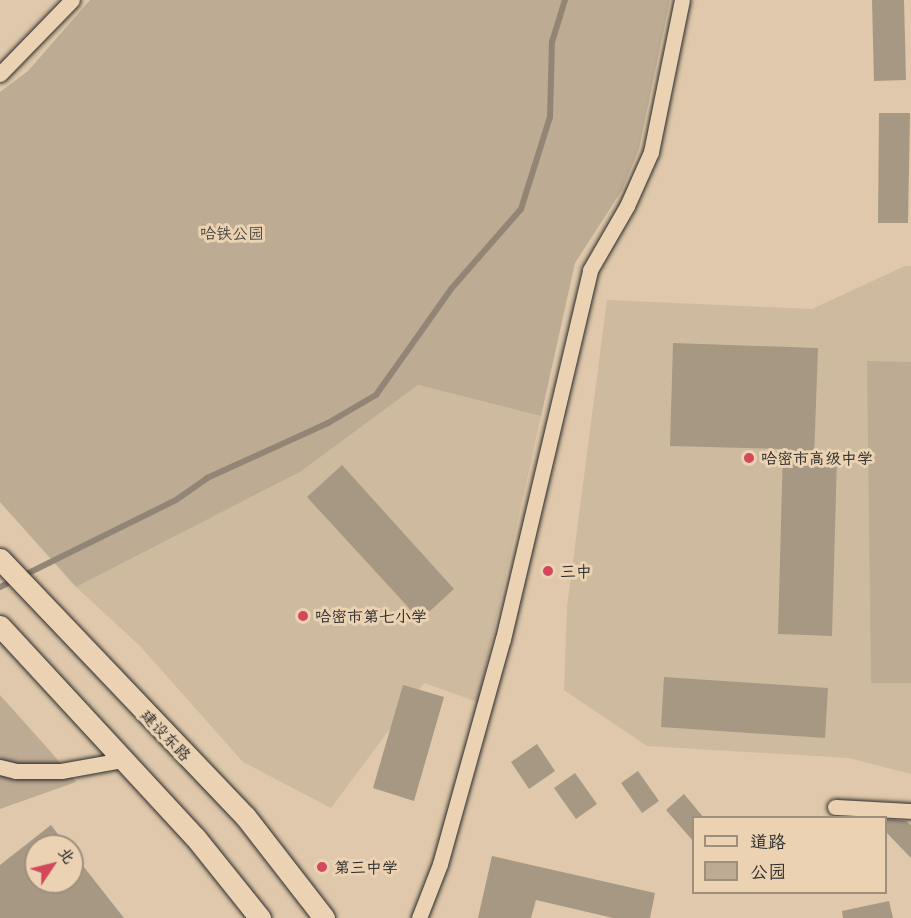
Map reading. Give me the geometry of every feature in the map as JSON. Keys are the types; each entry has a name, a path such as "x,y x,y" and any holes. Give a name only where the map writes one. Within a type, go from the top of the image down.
{"main road":[{"name":"建设东路","path":"0,560 85,652 245,816 324,918"},
{"path":"0,626 195,837 260,918"}],"street":[{"path":"0,74 72,0"},
{"path":"419,918 440,864 502,639 590,270 627,206 651,152 682,0"},
{"path":"0,767 16,771 62,771 123,760"},
{"path":"835,807 911,811"}],"shaded area":[{"name":"哈密市高级中学","path":"905,266 911,266 911,774 849,758 647,746 564,690 567,607 607,300 812,309"},
{"name":"哈密市第七小学","path":"418,385 541,416 478,702 424,683 331,808 243,762 140,646 76,587 300,472"}],"green space":[{"name":"哈铁公园","path":"90,0 670,0 639,149 622,190 575,263 541,416 418,385 300,472 76,587 0,502 0,92 28,71"},
{"path":"867,361 911,362 911,683 871,683"},
{"path":"0,695 50,751 76,782 0,809"}],"building":[{"path":"872,0 904,0 906,80 874,81"},
{"path":"879,113 910,113 908,223 878,223"},
{"path":"673,343 818,348 814,458 837,458 832,636 778,634 783,449 670,446"},
{"path":"342,465 454,589 420,620 307,497"},
{"path":"664,677 828,688 825,738 661,727"},
{"path":"403,685 444,697 414,801 373,788"},
{"path":"537,744 555,771 529,789 511,762"},
{"path":"638,771 659,801 642,813 621,783"},
{"path":"575,773 597,804 576,819 554,788"},
{"path":"684,794 702,816 692,816 692,840 666,810"},
{"path":"887,819 906,821 911,825 911,858 887,833"},
{"path":"51,825 58,834 40,834"},
{"path":"24,846 24,894 84,894 84,867 124,918 0,918 0,865"},
{"path":"492,856 655,893 650,918 613,918 536,900 531,918 478,918"},
{"path":"889,901 893,918 843,918 842,911"}],"waterway":[{"path":"0,587 176,500 207,478 328,423 376,395 451,289 521,209 550,117 552,42 565,0"}],"place":[{"name":"哈密市高级中学","path":"749,458"},
{"name":"三中","path":"548,571"},
{"name":"哈密市第七小学","path":"303,616"},
{"name":"第三中学","path":"322,867"}]}
